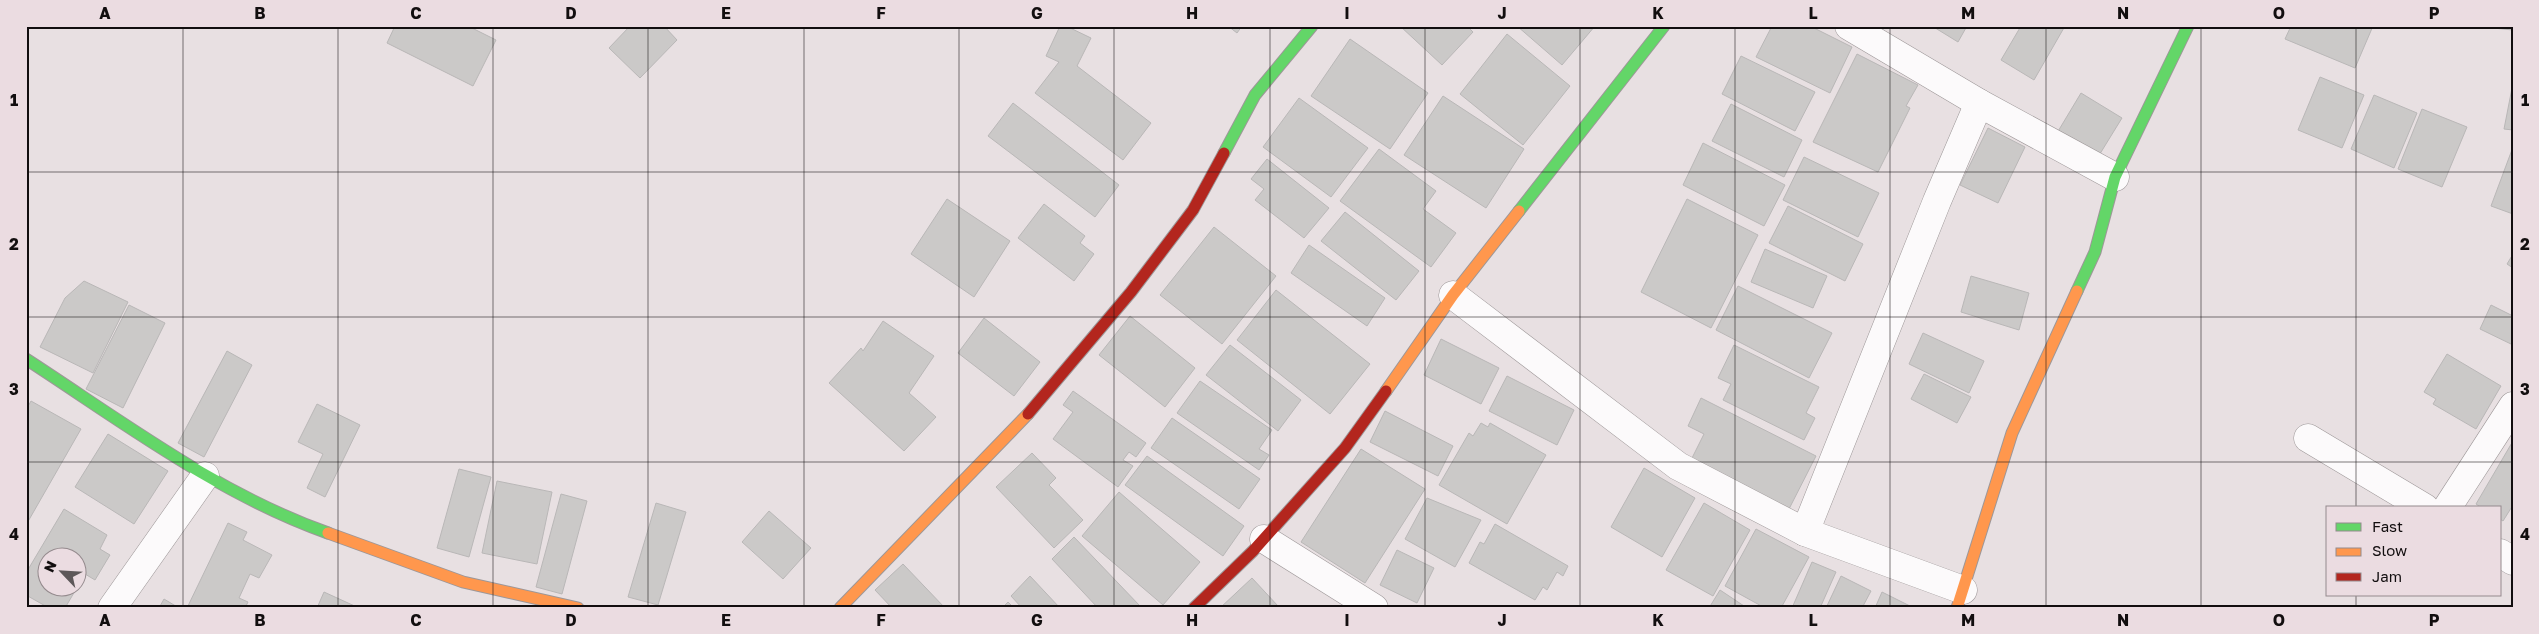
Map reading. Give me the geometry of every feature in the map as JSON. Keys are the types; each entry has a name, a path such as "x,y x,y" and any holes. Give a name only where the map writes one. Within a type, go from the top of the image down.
{"street":[{"path":"840,608 1031,411 1131,292 1193,210 1255,95 1312,26"},
{"path":"1194,608 1264,540 1345,448 1453,295 1578,139 1664,26"},
{"path":"1849,26 1979,103 2115,177"},
{"path":"1453,295 1678,466 1805,532 1960,599 2012,434 2095,252 2115,177 2188,26"},
{"path":"1805,532 1937,201 1979,103"},
{"path":"26,359 205,476 302,524 464,582 578,608"},
{"path":"2448,506 2513,406"},
{"path":"2308,438 2422,506"},
{"path":"112,608 205,476"},
{"path":"1264,540 1374,608"},
{"path":"2502,554 2513,561"}],"building":[{"path":"395,26 468,26 496,40 473,86 387,43"},
{"path":"630,26 664,26 677,40 640,78 609,48"},
{"path":"1060,26 1066,26 1091,38 1077,66 1151,123 1123,160 1035,93 1059,62 1046,56"},
{"path":"1228,26 1242,26 1237,33"},
{"path":"1400,26 1467,26 1473,32 1442,65"},
{"path":"1517,26 1595,26 1562,65"},
{"path":"1772,26 1810,26 1852,47 1830,93 1756,57"},
{"path":"1932,26 1967,26 1958,42"},
{"path":"2021,26 2065,26 2034,80 2001,60"},
{"path":"2291,26 2373,26 2355,68 2285,39"},
{"path":"2483,26 2513,26 2513,30 2483,27"},
{"path":"1507,34 1570,86 1523,145 1460,94"},
{"path":"1350,39 1428,93 1390,149 1311,96"},
{"path":"1857,54 1918,85 1906,106 1910,108 1878,172 1813,142"},
{"path":"1741,56 1815,92 1795,131 1722,94"},
{"path":"2320,77 2364,95 2342,148 2298,130"},
{"path":"2513,83 2513,130 2504,129"},
{"path":"2081,93 2122,118 2098,157 2057,133"},
{"path":"2374,95 2417,113 2394,168 2351,149"},
{"path":"1443,96 1524,149 1486,208 1404,155"},
{"path":"1299,98 1368,148 1331,197 1263,147"},
{"path":"1013,103 1119,185 1095,217 988,136"},
{"path":"1731,104 1802,140 1784,177 1712,141"},
{"path":"2422,109 2467,127 2442,187 2398,169"},
{"path":"1988,128 2025,147 1998,203 1960,185"},
{"path":"1703,143 1785,185 1764,226 1683,185"},
{"path":"2513,147 2513,214 2491,206"},
{"path":"1379,149 1436,191 1423,209 1456,233 1431,267 1340,201"},
{"path":"1804,157 1879,193 1858,237 1783,200"},
{"path":"1267,159 1329,208 1304,238 1255,200 1264,189 1251,179"},
{"path":"947,199 1010,241 974,297 911,254"},
{"path":"1687,199 1758,235 1711,328 1641,292"},
{"path":"1044,204 1085,236 1080,243 1094,254 1074,281 1018,238"},
{"path":"1788,206 1863,244 1845,281 1769,243"},
{"path":"1345,212 1419,271 1396,300 1321,241"},
{"path":"1214,227 1276,276 1222,344 1160,295"},
{"path":"1309,245 1385,298 1367,326 1291,273"},
{"path":"1765,249 1827,276 1813,308 1751,282"},
{"path":"2513,254 2513,268 2507,264"},
{"path":"1971,276 2029,293 2019,330 1961,312"},
{"path":"84,281 128,302 93,373 40,347 65,298"},
{"path":"1738,286 1832,333 1809,378 1716,330"},
{"path":"1276,290 1370,364 1330,414 1237,340"},
{"path":"129,305 165,323 123,408 86,389"},
{"path":"2491,305 2513,316 2513,345 2480,329"},
{"path":"1130,316 1195,368 1165,407 1099,355"},
{"path":"984,318 1040,362 1014,396 958,353"},
{"path":"883,321 934,356 909,393 936,417 904,451 829,383 861,348 863,351"},
{"path":"1923,333 1984,361 1969,393 1909,364"},
{"path":"1441,339 1499,368 1481,404 1424,375"},
{"path":"1230,345 1301,400 1278,431 1206,375"},
{"path":"1734,345 1819,387 1806,413 1815,418 1804,440 1723,400 1731,384 1718,378"},
{"path":"227,351 252,365 204,457 178,443"},
{"path":"2447,354 2501,386 2476,429 2433,404 2436,399 2424,392"},
{"path":"1924,374 1971,397 1957,423 1911,399"},
{"path":"1507,376 1574,410 1557,445 1489,411"},
{"path":"1200,381 1272,430 1259,449 1269,455 1259,470 1177,413"},
{"path":"1073,391 1146,443 1136,457 1129,452 1123,460 1133,466 1118,487 1053,439 1073,412 1063,405"},
{"path":"1701,398 1816,456 1789,509 1689,464 1704,434 1688,426"},
{"path":"31,401 81,429 26,525 26,410"},
{"path":"317,404 360,425 325,497 307,488 323,454 298,442"},
{"path":"1385,411 1453,446 1438,476 1370,442"},
{"path":"1172,418 1260,479 1239,509 1151,448"},
{"path":"1481,423 1488,427 1490,423 1546,455 1507,524 1439,485 1469,433 1473,436"},
{"path":"108,434 168,471 134,524 75,487"},
{"path":"2513,441 2513,505 2503,521 2502,506 2479,506 2476,504"},
{"path":"1361,449 1425,489 1365,583 1301,542"},
{"path":"1032,453 1056,478 1049,485 1083,520 1054,548 996,487"},
{"path":"1147,456 1244,526 1223,556 1125,485"},
{"path":"1644,468 1695,498 1662,557 1611,527"},
{"path":"459,469 491,477 469,557 437,548"},
{"path":"497,481 552,492 537,564 482,553"},
{"path":"1119,492 1200,562 1163,605 1082,536"},
{"path":"561,494 587,501 562,594 536,587"},
{"path":"1427,498 1481,520 1455,567 1405,539"},
{"path":"656,503 686,512 658,605 628,597"},
{"path":"1704,503 1750,530 1713,596 1666,570"},
{"path":"64,509 107,535 100,549 110,555 95,580 88,576 88,546 42,546"},
{"path":"769,511 811,548 783,579 742,542"},
{"path":"228,523 247,532 243,540 272,555 259,578 250,574 239,598 248,602 245,608 187,608"},
{"path":"1495,524 1568,566 1563,576 1557,572 1547,590 1543,587 1535,600 1469,563 1480,542 1484,544"},
{"path":"1756,529 1809,557 1781,608 1765,608 1725,586"},
{"path":"1074,537 1140,606 1138,608 1098,608 1052,559"},
{"path":"1397,550 1434,568 1417,603 1380,585"},
{"path":"38,553 38,596 72,596 65,608 49,608 26,595 26,573"},
{"path":"1812,562 1836,572 1820,608 1792,608"},
{"path":"903,564 945,608 892,608 875,590"},
{"path":"1030,576 1060,608 1022,608 1011,596"},
{"path":"1841,576 1871,591 1862,608 1826,608"},
{"path":"1252,578 1278,606 1276,608 1220,608"},
{"path":"1720,590 1747,608 1709,608"},
{"path":"324,592 359,608 317,608"},
{"path":"1882,592 1914,608 1875,608"},
{"path":"164,599 179,608 159,608"},
{"path":"1008,602 1014,608 1002,608"}],"traffic: fast":[{"path":"1224,153 1255,95 1312,26"},
{"path":"1519,211 1664,26"},
{"path":"2077,291 2095,252 2115,177 2188,26"},
{"path":"26,359 172,455 210,477 287,517 328,533"}],"traffic: slow":[{"path":"1386,391 1453,295 1519,211"},
{"path":"1957,608 2012,433 2077,291"},
{"path":"840,608 1028,414"},
{"path":"328,533 463,582 578,608"}],"traffic: jam":[{"path":"1028,414 1131,292 1193,210 1224,153"},
{"path":"1194,608 1253,551 1345,448 1386,391"}]}
